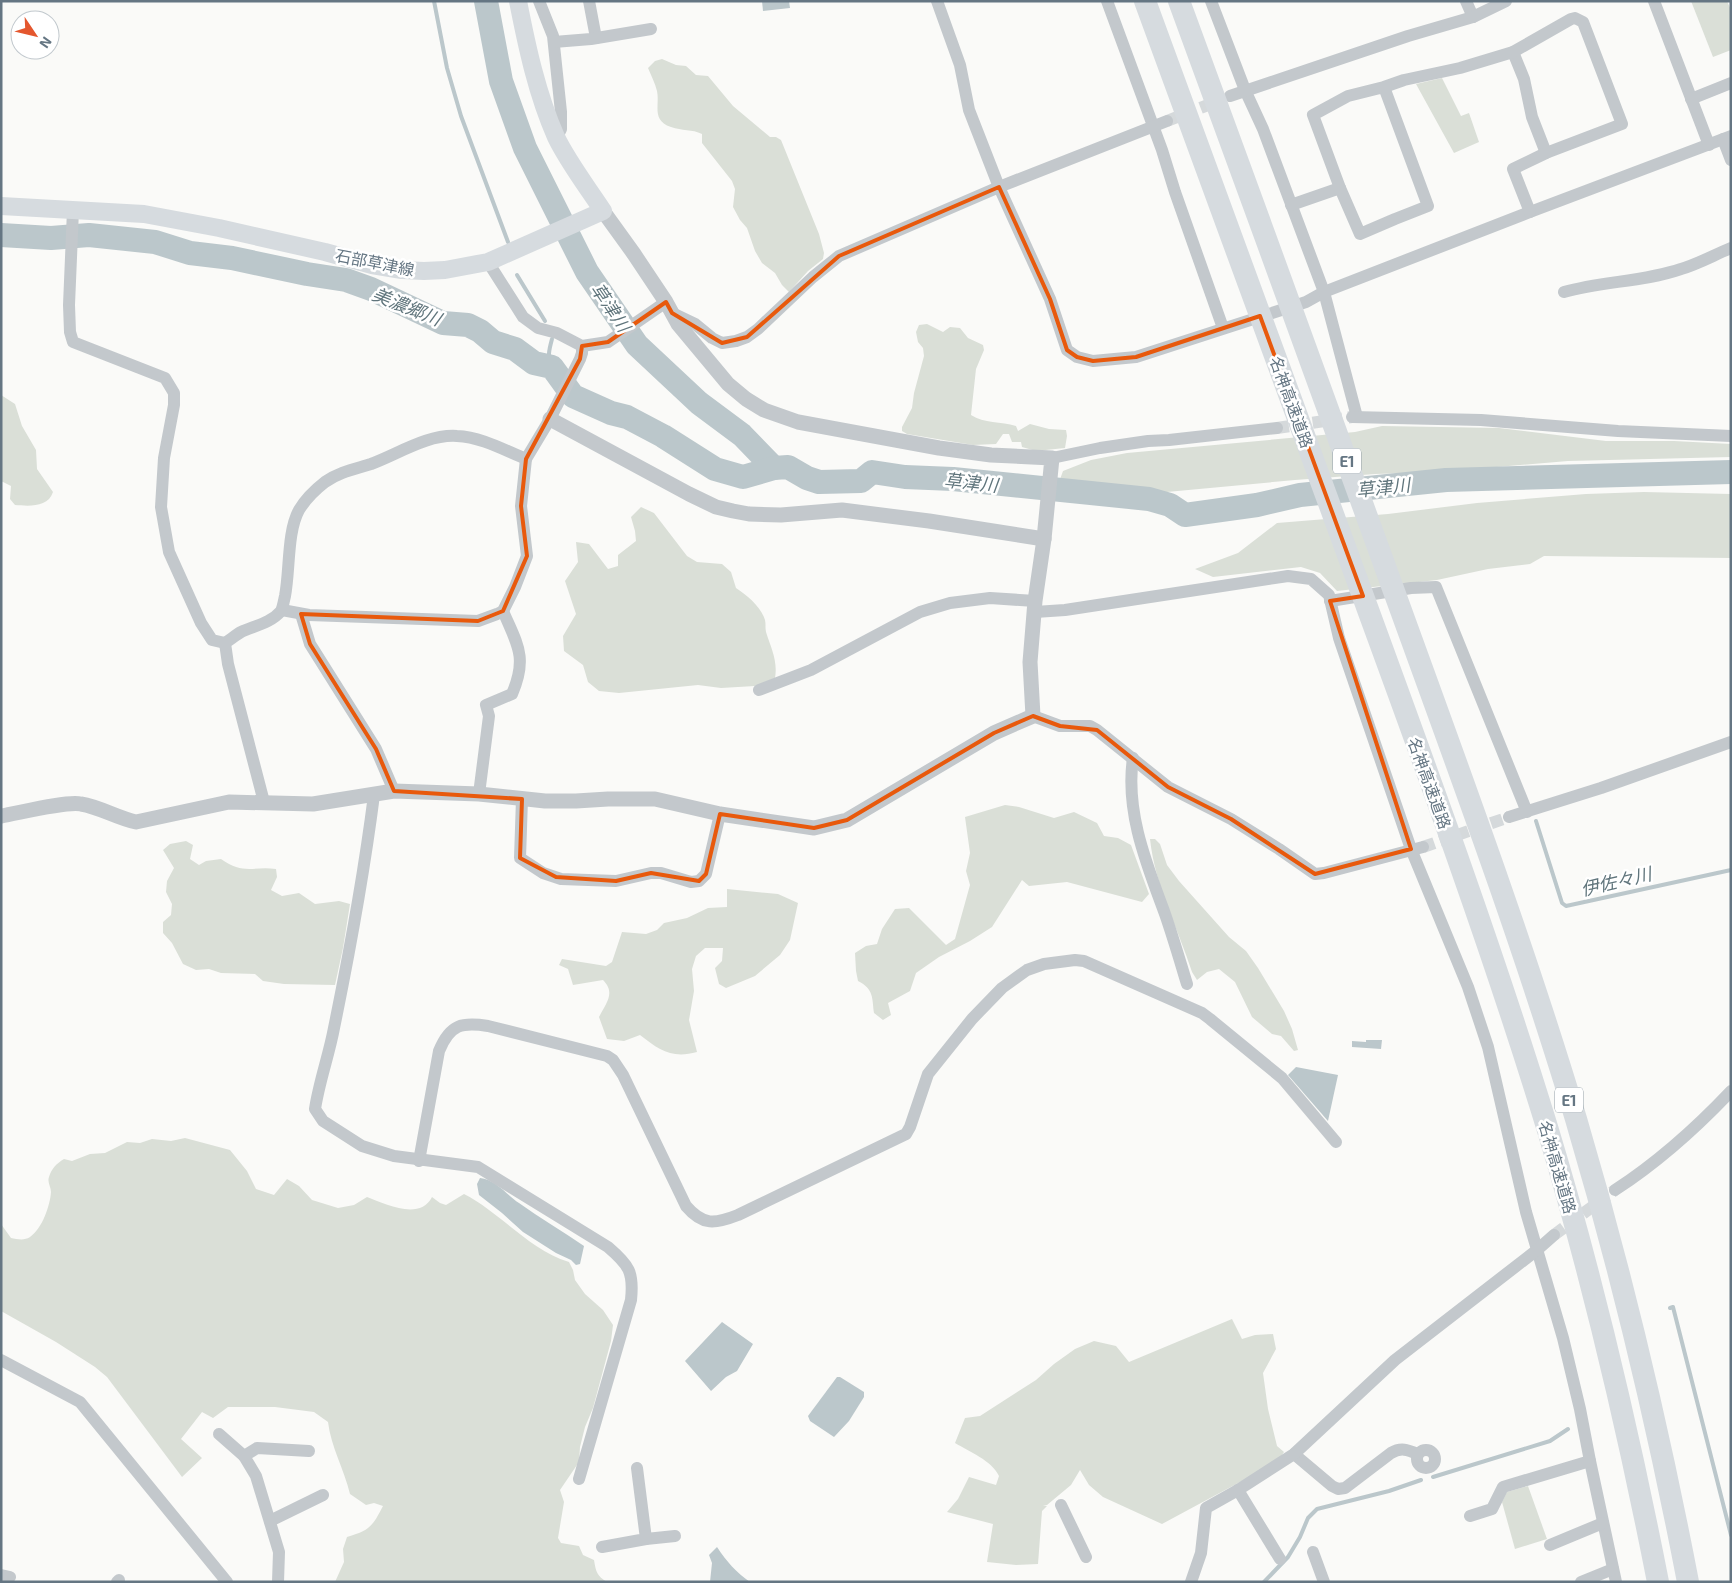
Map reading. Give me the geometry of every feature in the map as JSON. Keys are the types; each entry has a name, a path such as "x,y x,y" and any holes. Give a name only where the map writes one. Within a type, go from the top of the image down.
{"highway":[{"name":"名神高速道路","path":"1144,1 1376,632 1519,1037 1548,1132 1613,1371 1628,1434 1658,1582"},
{"name":"名神高速道路","path":"1178,1 1408,630 1484,842 1546,1024 1610,1241 1653,1414 1688,1582"}],"main road":[{"path":"518,1 527,49 542,100 557,138 603,211"},
{"name":"石部草津線","path":"1,206 73,215 144,214 210,226 325,252 372,265 402,270 424,271 445,270 488,262 603,211"}],"street":[{"path":"539,1 554,42 561,112 561,129 557,138"},
{"path":"589,1 596,38"},
{"path":"937,1 960,65 969,110 999,187 1050,299 1067,350 1077,357 1093,361 1136,357 1306,302 1324,292 1727,138 1731,160"},
{"path":"1107,1 1153,126 1223,328"},
{"path":"1210,1 1262,129 1324,292 1354,417 1481,420 1618,431 1731,436"},
{"path":"1466,1 1473,17"},
{"path":"1230,96 1408,36 1473,17 1506,1"},
{"path":"1654,1 1709,145"},
{"path":"1384,87 1428,206 1360,234 1340,188 1313,116 1348,96 1404,80 1460,68 1513,52 1571,19 1579,19 1583,22 1622,124 1546,153 1512,169 1530,212"},
{"path":"554,42 596,38 651,29"},
{"path":"1513,52 1524,79 1532,117 1546,153"},
{"path":"1691,99 1731,83"},
{"path":"488,262 523,317 538,328 557,333 582,346 608,342 649,312 669,308 722,343 736,341 747,337 758,329 813,277 839,256 999,187 1167,121"},
{"path":"1291,205 1340,188"},
{"path":"603,211 678,324 728,384 746,400 764,410 798,422 939,448 991,455 1052,458 1138,442 1277,428"},
{"path":"73,215 70,258 70,332 73,342 165,378 174,393 174,405 164,458 161,507 169,552 201,623 212,640 225,643 240,633 268,621 282,610 294,524 299,510 325,482 345,471 370,464 437,438 457,436 478,440 526,459"},
{"path":"1564,292 1589,285 1652,277 1682,269 1731,248"},
{"path":"282,610 309,616 478,621 502,611 515,587 527,556 521,506 526,459 554,412 580,359 582,346"},
{"path":"554,412 636,466 703,501 733,511 749,514 781,514 842,510 1044,534"},
{"path":"1033,716 1030,662 1052,458"},
{"path":"759,690 811,670 920,612 950,603 990,598 1036,602 1065,610 1288,576 1311,579 1329,595 1337,632 1468,987 1488,1047 1536,1250 1564,1338 1616,1582"},
{"path":"1330,601 1412,588 1436,587 1527,812"},
{"path":"479,794 489,716 486,705 512,694 518,679 520,650 502,611"},
{"path":"301,614 310,644 376,750 394,791"},
{"path":"225,643 228,664 264,802"},
{"path":"1,816 73,803 136,822 229,802 313,804 394,791 479,794 545,801 608,798 655,799 720,814 814,828 847,820 994,733 1033,716 1060,726 1090,726 1168,787 1231,819 1279,849 1314,874 1417,848"},
{"path":"1509,817 1601,788 1731,742"},
{"path":"1133,758 1130,777 1133,806 1143,854 1187,984"},
{"path":"374,795 364,869 334,1030 315,1109 323,1121 362,1146 394,1156 478,1167 608,1246 622,1259 629,1270 633,1282 631,1300 578,1479"},
{"path":"522,799 520,858 544,873 561,879 616,880 651,873 661,873 692,882 699,881 706,874 720,814"},
{"path":"419,1160 439,1051 443,1040 453,1029 461,1025 488,1026 607,1056 613,1060 623,1075 686,1206 701,1220 711,1222 723,1221 906,1134 928,1074 972,1019 1002,988 1027,970 1044,964 1075,960 1084,962 1202,1013 1282,1078 1336,1142"},
{"path":"1615,1190 1628,1182 1698,1126 1731,1091"},
{"path":"1191,1582 1201,1553 1206,1508 1294,1454 1395,1360 1554,1235"},
{"path":"1,1360 80,1402 227,1582"},
{"path":"218,1434 244,1456 256,1476 279,1552 278,1582"},
{"path":"244,1456 257,1448 309,1451"},
{"path":"1294,1454 1338,1489 1345,1488 1398,1449 1418,1454"},
{"path":"1470,1516 1492,1509 1503,1487 1590,1461"},
{"path":"636,1468 646,1539"},
{"path":"1238,1490 1280,1559"},
{"path":"270,1521 323,1494"},
{"path":"1061,1505 1086,1557"},
{"path":"1550,1545 1603,1523"},
{"path":"602,1547 675,1536"},
{"path":"1313,1552 1324,1582"},
{"path":"1581,1582 1613,1569"}],"highlighted area":[{"path":"999,187 1050,299 1067,350 1077,357 1093,361 1136,357 1260,316 1363,596 1330,601 1411,849 1315,874 1231,819 1168,787 1097,730 1060,726 1033,716 994,733 847,820 814,828 720,814 706,874 699,881 651,873 616,881 556,877 520,858 522,799 394,791 376,749 310,644 301,614 478,621 503,611 527,556 521,506 526,459 580,359 582,346 608,342 666,302 672,313 722,343 747,337 839,256"}],"shaded area":[{"path":"762,1 789,1 790,8 763,11"},
{"path":"1691,1 1727,1 1731,10 1731,50 1713,57"},
{"path":"662,59 676,65 686,66 696,75 708,76 733,106 770,137 776,137 781,140 819,234 824,253 823,259 808,271 789,292 775,273 762,263 755,251 747,228 733,207 735,189 732,181 702,143 702,134 671,127 661,120 658,112 657,91 648,68 655,61"},
{"path":"1442,78 1461,116 1469,113 1479,142 1454,153 1416,84"},
{"path":"927,324 943,332 950,327 960,328 968,338 983,345 984,350 976,369 971,415 981,420 1016,426 1018,431 1030,424 1049,429 1066,430 1065,448 1036,451 1022,447 1021,442 1012,442 1009,434 1003,434 996,444 973,445 907,434 902,431 902,427 912,408 924,356 923,348 918,342 916,332 919,325"},
{"path":"1,395 15,404 22,426 36,450 37,469 53,492 47,501 37,505 15,505 10,499 11,486 1,481"},
{"path":"1382,426 1499,428 1606,441 1674,441 1731,444 1731,457 1568,461 1438,472 1375,474 1295,480 1156,493 1058,485 1063,471 1091,460 1127,453 1355,432"},
{"path":"1644,492 1731,494 1731,558 1544,556 1530,564 1488,569 1437,580 1337,591 1320,573 1301,567 1213,577 1195,569 1238,553 1277,523 1388,514 1477,503 1586,494"},
{"path":"641,507 654,513 687,556 697,562 722,564 731,572 736,588 753,602 763,615 775,660 775,678 755,686 721,688 698,685 619,693 599,691 588,682 583,665 564,651 563,636 576,614 565,581 578,562 576,542 589,544 608,569 618,566 618,555 636,541 631,517"},
{"path":"1005,805 1019,807 1054,818 1074,812 1097,823 1104,836 1118,838 1131,845 1149,894 1142,902 1067,882 1029,886 1022,880 992,927 939,957 916,973 910,991 888,1003 891,1015 883,1020 874,1013 870,991 858,981 855,953 866,946 877,944 882,929 895,909 909,908 946,945 955,939 970,885 966,871 970,853 965,817"},
{"path":"1150,839 1155,839 1160,844 1167,865 1179,881 1229,937 1246,951 1258,968 1284,1011 1298,1050 1294,1051 1281,1036 1272,1034 1252,1017 1235,982 1219,969 1207,972 1197,980 1192,972 1162,890"},
{"path":"186,841 193,845 190,859 199,865 206,861 221,859 236,867 276,869 277,877 271,890 282,896 299,893 315,904 339,901 350,904 335,985 284,984 263,981 255,974 221,973 209,969 196,970 183,964 172,943 163,933 163,922 171,915 172,904 166,892 167,881 174,868 163,850 170,844"},
{"path":"727,889 778,894 798,903 790,940 780,955 755,976 726,988 719,984 715,968 722,961 723,948 705,948 696,956 692,969 694,991 689,1020 697,1052 673,1054 666,1052 640,1035 624,1041 607,1039 599,1017 607,1003 609,989 607,985 603,980 573,985 568,969 559,965 562,959 606,966 612,962 622,932 646,934 657,930 664,923 687,918 708,908 727,907"},
{"path":"1366,1040 1382,1040 1381,1049 1352,1047 1352,1041 1366,1042"},
{"path":"1296,1067 1338,1075 1328,1121 1288,1075"},
{"path":"185,1138 230,1150 247,1171 256,1189 274,1195 287,1179 299,1186 312,1200 338,1208 354,1205 367,1197 402,1209 411,1209 419,1208 426,1204 432,1197 446,1205 464,1194 540,1249 569,1262 575,1280 585,1294 603,1310 613,1325 611,1341 593,1408 585,1427 580,1447 579,1462 560,1490 564,1502 558,1538 561,1543 579,1546 583,1555 594,1560 595,1568 601,1578 607,1582 335,1582 344,1562 343,1549 347,1537 370,1527 383,1506 374,1503 366,1505 350,1494 328,1422 314,1412 275,1407 228,1407 213,1418 202,1412 181,1439 202,1458 182,1477 107,1377 56,1342 1,1311 1,1224 11,1238 25,1239 38,1229 49,1204 51,1192 49,1179 51,1171 57,1165 64,1159 72,1161 90,1154 105,1153 127,1142 140,1143 152,1139 171,1141"},
{"path":"480,1178 496,1184 519,1203 584,1246 580,1264 576,1265 571,1260 556,1253 523,1232 479,1195 477,1184"},
{"path":"1232,1319 1242,1339 1255,1335 1273,1334 1276,1349 1263,1373 1268,1409 1277,1446 1284,1452 1277,1462 1162,1524 1103,1497 1089,1485 1080,1470 1071,1485 1047,1505 1043,1505 1047,1506 1042,1511 1038,1564 1016,1565 987,1562 993,1524 947,1512 958,1499 969,1477 996,1485 999,1476 986,1461 955,1443 965,1418 980,1416 1036,1380 1075,1349 1094,1341 1116,1346 1129,1362"},
{"path":"722,1322 753,1344 737,1371 726,1377 711,1391 685,1361"},
{"path":"837,1377 864,1392 864,1397 849,1421 834,1437 810,1421 808,1416"},
{"path":"1528,1486 1547,1539 1515,1549 1502,1502 1507,1492"},
{"path":"717,1547 732,1566 750,1582 710,1582 712,1563 709,1555"}],"waterway":[{"path":"434,1 447,68 461,116 508,242"},
{"name":"草津川","path":"486,1 501,81 525,148 587,272 637,345 699,403 742,435 774,468"},
{"name":"草津川","path":"1,235 51,238 89,235 155,242 190,253 232,258 346,280 371,289 443,323 468,325 480,331 493,342 515,349 534,363 552,367 573,396 611,413 627,417 663,436 715,469 743,477 774,468 788,467 807,478 819,482 861,481 872,472 905,477 953,479 1149,499 1170,505 1185,515 1257,505 1300,495 1446,480 1731,472"},
{"path":"517,275 545,321"},
{"path":"552,339 549,360 552,367"},
{"name":"伊佐々川","path":"1536,821 1562,903 1566,906 1731,870"},
{"path":"1670,1308 1673,1307 1731,1535"},
{"path":"1433,1477 1550,1441 1568,1429"},
{"path":"1264,1582 1288,1557 1300,1537 1308,1518 1317,1509 1389,1491 1421,1480"}],"tunnel":[{"path":"1167,121 1221,100"},
{"path":"1277,428 1352,417"},
{"path":"1423,847 1509,817"},
{"path":"1554,1235 1615,1190"}],"water label":[{"name":"美濃郷川","path":"407,306"}]}
